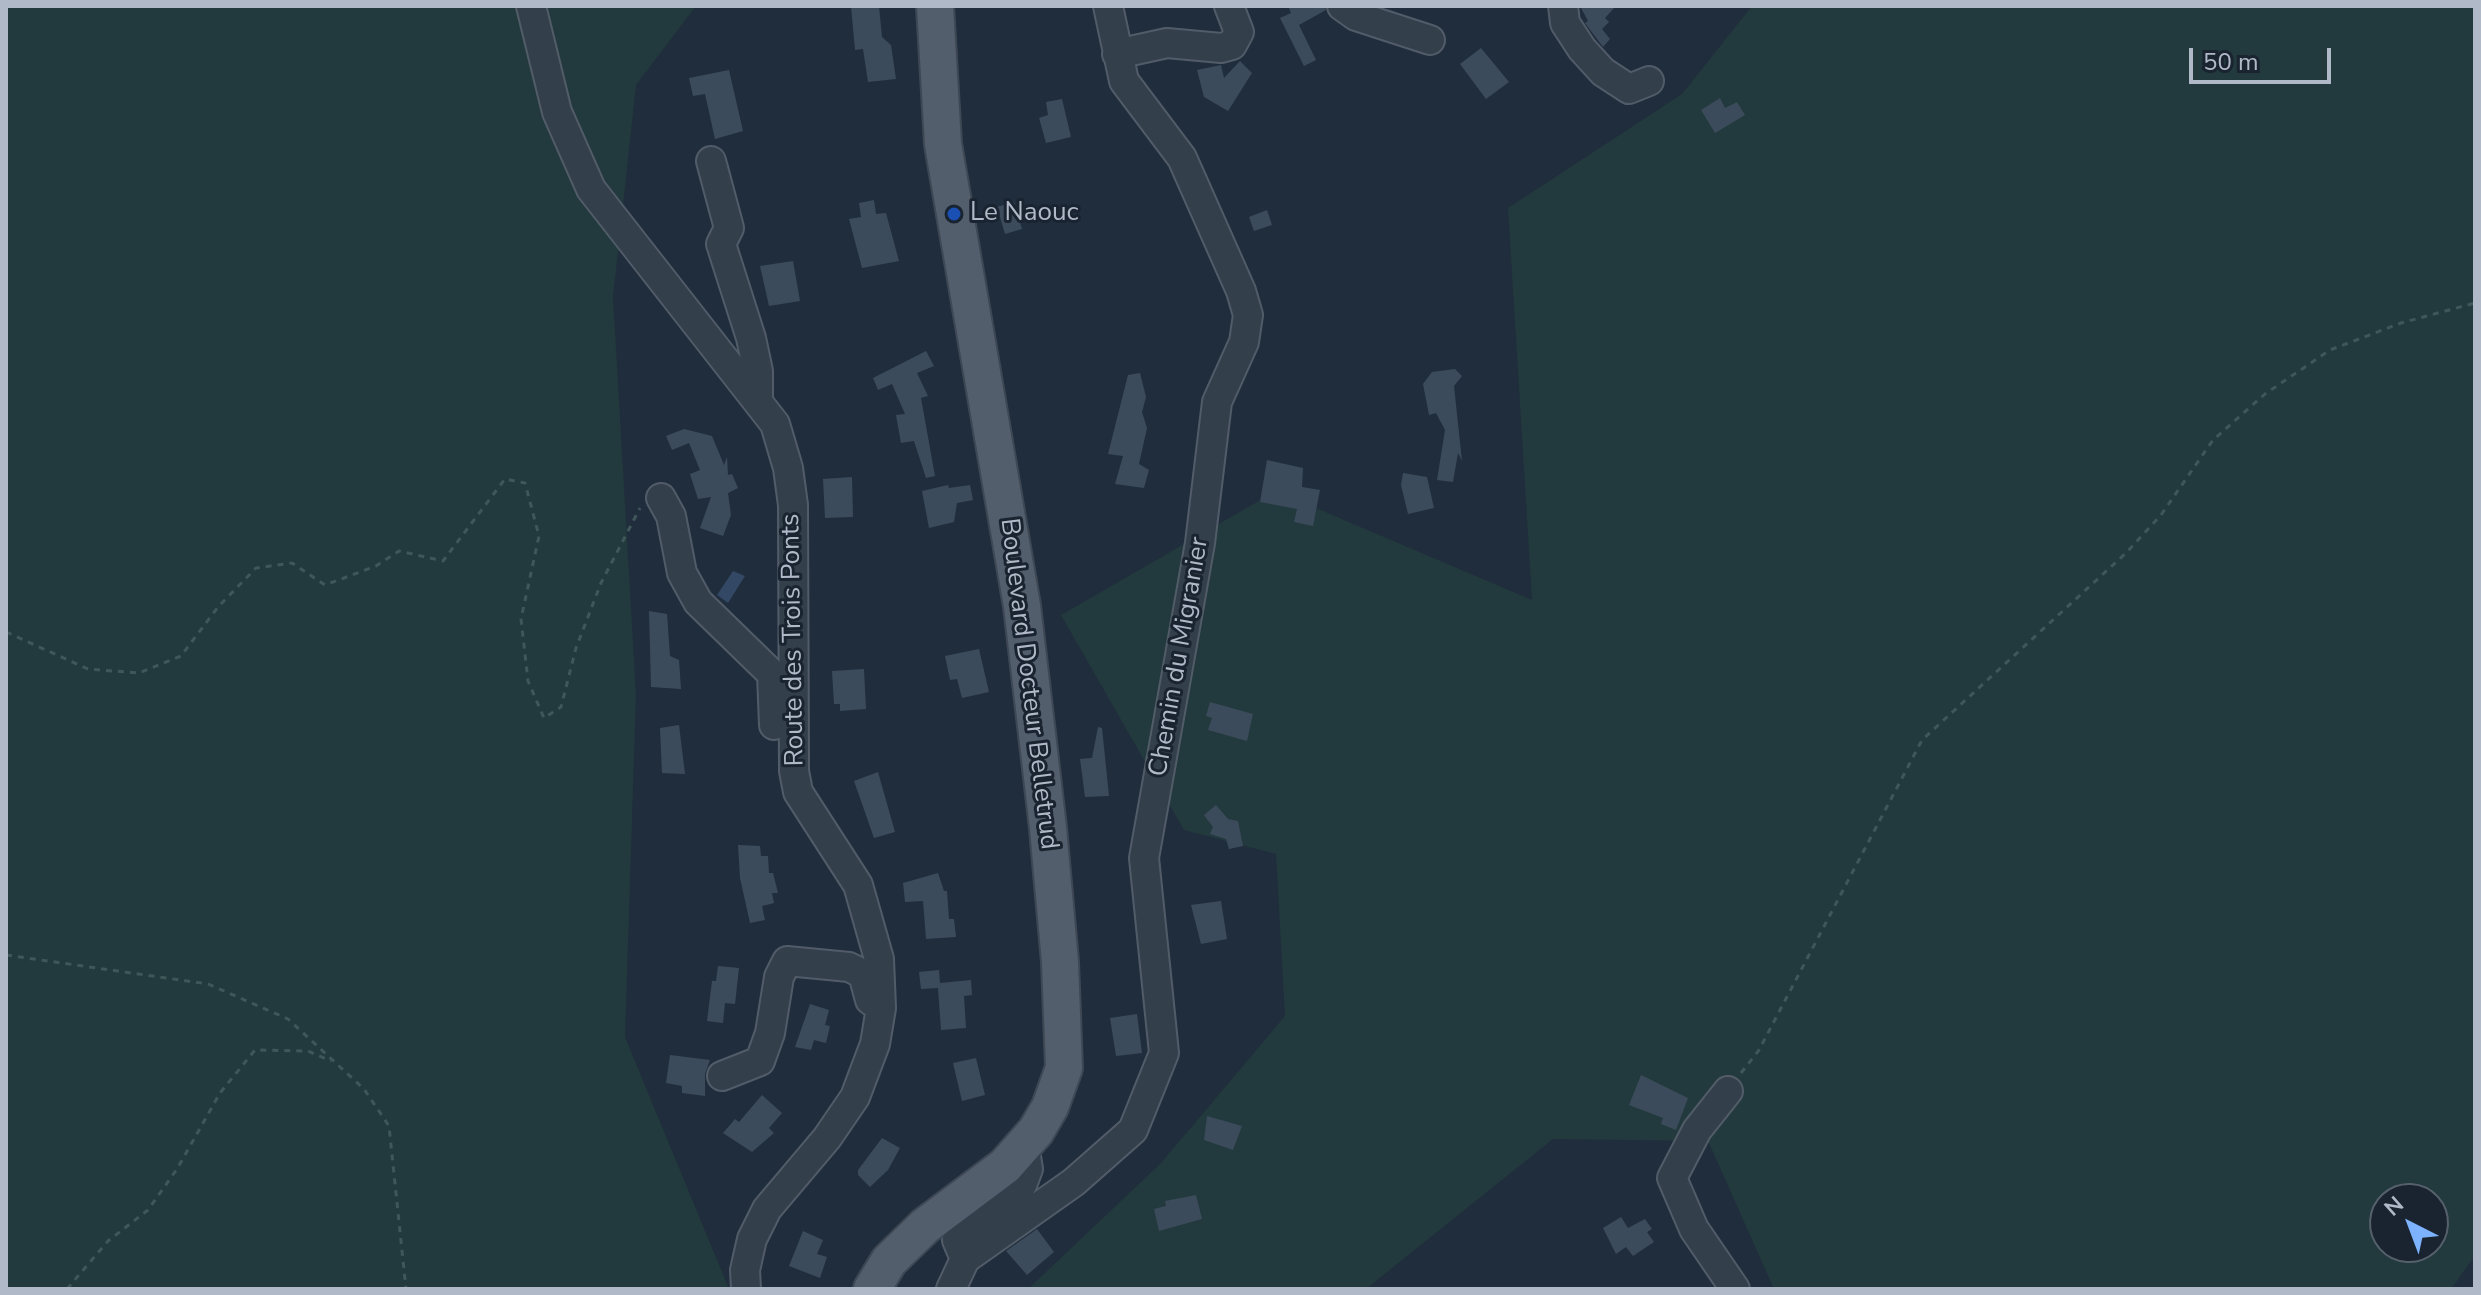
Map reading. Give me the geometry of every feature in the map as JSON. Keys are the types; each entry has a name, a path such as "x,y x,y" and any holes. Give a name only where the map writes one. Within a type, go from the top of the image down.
{"main road":[{"name":"Boulevard Docteur Belletrud","path":"872,1289 889,1261 925,1226 1005,1166 1050,1107 1064,1068 1060,962 1048,828 1022,606 943,144 935,6"}],"street":[{"name":"Route des Trois Ponts","path":"531,6 557,112 591,189 775,424 788,468 793,505 794,771 798,792 858,885 879,959 881,1008 875,1044 855,1097 827,1138 767,1209 752,1239 745,1270 746,1289"},
{"name":"Chemin du Migranier","path":"965,1259 1074,1182 1133,1130 1164,1053 1144,858 1200,543 1217,402 1244,342 1248,315 1241,291 1182,158 1124,81 1108,6"},
{"path":"1117,54 1167,43 1221,48 1232,45 1239,32 1229,6"},
{"path":"1342,6 1356,16 1430,40"},
{"path":"1563,6 1565,23 1582,49 1603,72 1629,89 1649,81"},
{"path":"711,161 729,228 721,244 751,338 758,371 758,399"},
{"path":"661,498 671,516 682,573 698,602 772,674 775,752 794,771"},
{"path":"722,1076 760,1061 770,1033 779,977 787,961 849,967 863,974 870,1000 881,1008"},
{"path":"1728,1091 1697,1130 1672,1178 1694,1229 1735,1289"},
{"path":"951,1289 965,1259 957,1240 965,1225 1022,1185 1028,1169 1024,1144"}],"path":[{"path":"1728,1091 1759,1050 1922,740 2126,553 2161,515 2213,440 2265,394 2330,350 2401,323 2475,303"},
{"path":"6,632 88,669 139,673 181,656 218,607 256,568 292,563 325,585 376,566 399,551 443,561 477,521 505,479 525,483 539,536 521,619 528,681 544,718 561,707 576,648 623,539 641,506 661,498"},
{"path":"6,955 208,984 288,1019 364,1089 389,1126 406,1289"},
{"path":"67,1289 108,1241 148,1210 177,1169 220,1093 255,1050 308,1051 336,1063"}],"green space":[{"path":"6,6 696,6 636,85 613,297 636,695 625,1037 729,1289 6,1289"},
{"path":"1752,6 2475,6 2475,1256 2451,1289 1774,1289 1708,1141 1553,1139 1366,1289 1028,1289 1161,1163 1285,1016 1276,854 1184,830 1061,615 1276,491 1532,600 1508,208 1682,94"}],"water":[{"path":"733,571 745,576 728,603 717,595"}],"building":[{"path":"851,6 879,6 882,37 891,45 896,79 868,82 863,49 855,50"},
{"path":"1288,6 1325,6 1326,10 1299,25 1316,60 1304,66 1280,18 1291,13"},
{"path":"1580,6 1616,6 1605,18 1609,22 1602,29 1610,39 1603,47 1585,23 1588,21"},
{"path":"1481,48 1509,82 1486,99 1460,64"},
{"path":"1240,61 1252,73 1228,111 1204,97 1197,70 1221,65 1224,78"},
{"path":"729,70 743,131 715,139 705,94 693,96 689,78"},
{"path":"1720,98 1725,108 1737,102 1745,115 1715,133 1701,110"},
{"path":"1062,99 1071,137 1046,143 1039,118 1048,115 1046,102"},
{"path":"874,200 876,214 886,213 899,261 862,268 849,219 861,217 859,203"},
{"path":"1014,202 1022,229 1005,234 997,207"},
{"path":"1267,210 1272,225 1254,231 1249,217"},
{"path":"793,261 800,301 769,306 760,266"},
{"path":"926,351 934,366 917,373 928,396 921,398 935,476 926,478 914,441 901,443 896,415 905,414 892,384 878,390 873,378"},
{"path":"1455,369 1462,376 1454,386 1462,461 1458,453 1453,482 1437,480 1445,430 1436,413 1429,415 1423,384 1432,372"},
{"path":"1140,373 1146,397 1142,412 1147,428 1139,464 1149,470 1144,488 1115,484 1123,456 1108,454 1128,375"},
{"path":"684,429 712,436 724,465 727,457 728,475 732,474 738,488 728,493 731,515 723,536 700,528 711,497 698,499 690,474 700,470 689,443 672,450 666,436"},
{"path":"1267,460 1303,468 1302,487 1320,490 1313,526 1294,522 1297,509 1260,502"},
{"path":"1403,473 1427,477 1434,508 1408,514 1401,485"},
{"path":"852,477 853,517 825,518 823,479"},
{"path":"948,485 949,488 970,485 973,500 957,503 954,522 929,528 922,491"},
{"path":"649,611 667,614 670,656 679,660 681,689 651,687"},
{"path":"979,649 989,692 962,698 957,679 950,680 945,656"},
{"path":"864,669 866,709 840,711 840,704 834,704 832,671"},
{"path":"1210,702 1253,714 1247,741 1208,730 1212,718 1206,716"},
{"path":"679,725 685,774 662,773 660,728"},
{"path":"1098,727 1102,728 1109,796 1085,797 1080,759 1092,758"},
{"path":"878,772 895,832 874,838 854,781"},
{"path":"1216,805 1228,819 1238,821 1243,846 1229,849 1226,839 1210,834 1213,827 1204,815"},
{"path":"738,845 760,846 761,856 768,856 769,873 773,873 778,893 772,893 774,903 762,906 765,920 750,923 740,878"},
{"path":"938,873 944,891 947,891 949,919 954,919 956,937 926,939 923,901 905,902 903,883"},
{"path":"1221,901 1227,939 1201,944 1191,905"},
{"path":"718,966 739,968 735,1004 725,1003 723,1023 707,1021 712,981 716,981"},
{"path":"939,970 940,983 971,980 972,995 964,996 966,1028 941,1030 938,988 921,989 919,972"},
{"path":"810,1004 829,1010 825,1025 830,1026 826,1043 814,1040 811,1050 795,1047"},
{"path":"1137,1014 1142,1053 1116,1056 1110,1018"},
{"path":"670,1055 710,1060 705,1074 705,1096 682,1093 682,1086 666,1083"},
{"path":"976,1058 985,1095 962,1101 953,1063"},
{"path":"1641,1075 1688,1098 1676,1130 1661,1124 1663,1118 1629,1105"},
{"path":"762,1095 782,1113 769,1128 774,1133 752,1152 723,1133 735,1119 739,1122"},
{"path":"1207,1116 1242,1126 1233,1150 1204,1140"},
{"path":"882,1138 900,1148 888,1170 870,1187 858,1175 858,1170"},
{"path":"1196,1195 1202,1219 1159,1231 1154,1209 1166,1206 1165,1201"},
{"path":"1621,1217 1628,1228 1645,1219 1652,1229 1647,1232 1654,1242 1633,1256 1626,1247 1616,1254 1603,1228"},
{"path":"1037,1229 1054,1252 1027,1275 1006,1251"},
{"path":"803,1231 823,1240 817,1254 827,1257 820,1278 789,1266"}],"place":[{"name":"Le Naouc","path":"954,214"}]}
